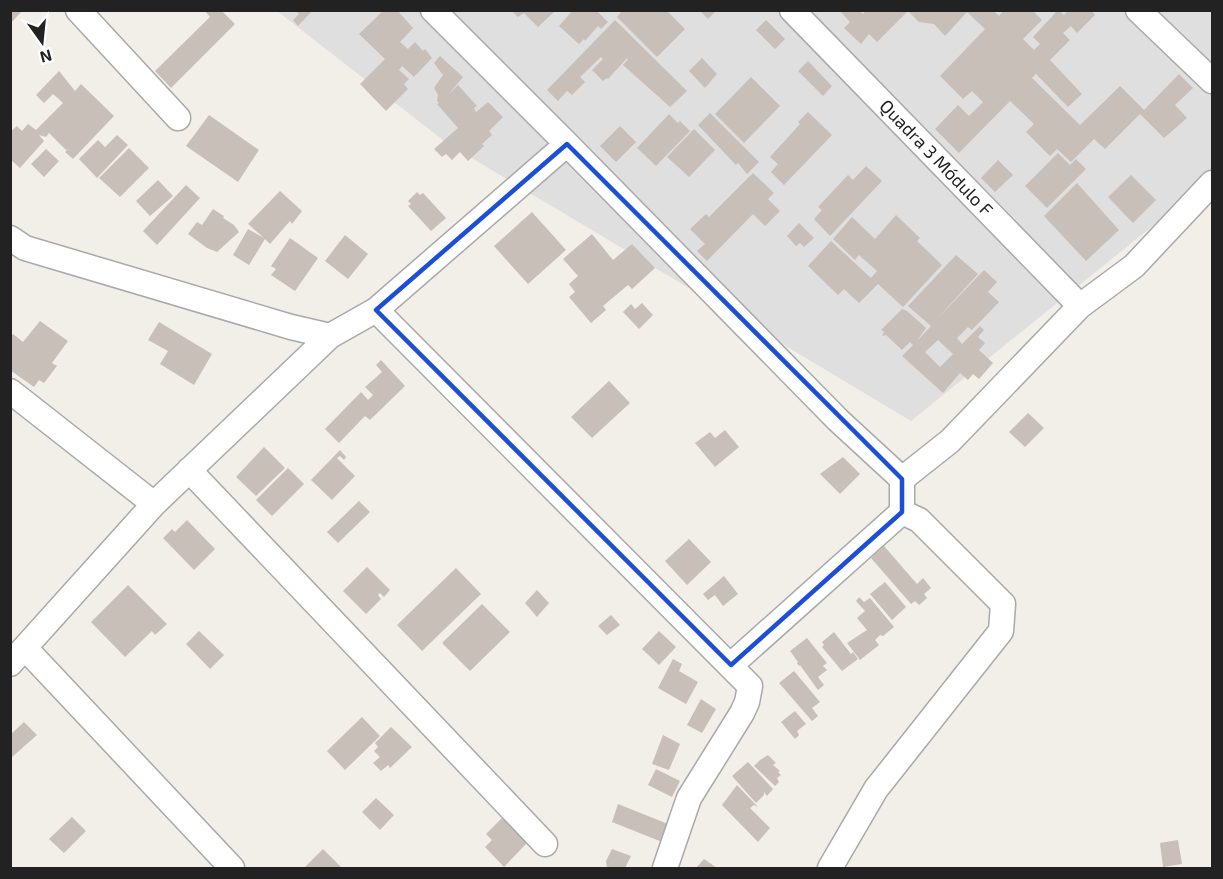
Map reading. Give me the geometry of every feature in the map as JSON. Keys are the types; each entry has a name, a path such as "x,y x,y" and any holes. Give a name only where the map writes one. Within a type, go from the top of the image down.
{"street":[{"path":"78,10 178,118"},
{"path":"433,10 838,420 902,479 902,512 731,665"},
{"name":"Quadra 3 Módulo F","path":"792,10 1080,306"},
{"path":"1138,10 1212,81"},
{"path":"232,868 18,657 154,504 330,336 376,310 567,144"},
{"path":"902,479 950,441 1080,306 1134,266 1212,183"},
{"path":"10,238 36,252 291,327 330,336"},
{"path":"376,310 750,686 747,702 689,798 665,868"},
{"path":"10,391 154,504"},
{"path":"189,470 545,844"},
{"path":"830,868 876,789 1001,630 1003,603 919,520 902,512"}],"highlighted area":[{"path":"567,144 902,479 902,512 731,665 376,310"}],"shaded area":[{"path":"277,11 1212,11 1212,178 911,421 448,144"}],"building":[{"path":"10,10 23,10 10,24"},
{"path":"204,10 221,10 235,24 171,88 155,71 210,17"},
{"path":"295,10 313,10 298,26 293,20 299,14"},
{"path":"384,10 397,10 413,28 400,42 408,49 415,42 432,58 414,77 402,66 399,70 409,79 404,84 408,89 386,111 360,84 385,59 359,34"},
{"path":"511,10 543,10 544,12 556,10 538,27 524,13 518,17"},
{"path":"573,10 596,10 608,22 601,29 598,26 585,41 584,39 579,44 559,26"},
{"path":"623,10 666,10 685,29 657,57 617,17"},
{"path":"699,10 717,10 708,19"},
{"path":"839,10 859,10 863,14 866,10 993,10 999,16 1004,10 1032,10 1042,20 1023,39 1034,50 1040,44 1033,37 1058,10 1064,15 1069,10 1091,10 1095,15 1077,33 1071,26 1063,33 1070,40 1050,60 1082,94 1068,107 1036,74 1032,78 1080,125 1120,86 1144,110 1179,74 1193,88 1175,105 1187,118 1164,138 1140,114 1105,149 1094,139 1071,162 1057,149 1050,156 1026,132 1034,124 1010,101 959,153 935,129 958,105 969,116 983,102 972,91 963,99 940,76 985,29 967,12 945,36 934,24 919,22 908,11 877,42 869,34 861,44 844,28 850,22"},
{"path":"615,20 687,91 670,107 623,65 627,58 608,79 603,81 592,70 603,59 601,57 580,77 585,82 572,95 567,91 558,101 547,90"},
{"path":"766,20 785,39 775,49 756,30"},
{"path":"440,56 463,77 449,94 458,85 477,106 474,108 476,112 488,102 503,117 489,131 492,135 482,144 484,146 468,161 460,152 452,160 446,154 442,157 434,149 458,128 437,104 439,103 438,95 434,88 443,75 434,63"},
{"path":"702,58 717,74 705,88 689,71"},
{"path":"808,61 832,86 823,96 798,71"},
{"path":"59,71 75,91 81,84 114,116 73,159 65,152 68,149 66,150 49,133 46,137 39,135 44,141 20,168 10,159 10,132 17,126 22,131 28,124 36,130 63,103 53,94 44,103 36,95"},
{"path":"751,77 780,106 744,143 715,114"},
{"path":"808,112 832,135 784,185 771,172 778,164 770,157"},
{"path":"710,113 759,162 747,174 698,125"},
{"path":"669,114 690,131 656,166 637,148"},
{"path":"209,115 259,150 238,182 186,146"},
{"path":"620,126 636,142 616,162 600,146"},
{"path":"694,129 715,150 689,177 667,157"},
{"path":"117,135 128,145 97,178 79,159 98,140 105,147"},
{"path":"129,148 149,168 120,197 99,178"},
{"path":"46,149 59,161 44,177 31,164"},
{"path":"1058,153 1070,165 1076,159 1086,169 1047,208 1025,186"},
{"path":"998,160 1013,175 995,192 981,178"},
{"path":"866,166 882,181 830,236 814,219 822,210 818,207 848,175 853,180"},
{"path":"753,173 774,193 768,199 780,211 765,226 753,214 707,261 697,251 705,244 690,229 706,214 709,217"},
{"path":"1131,175 1156,200 1133,223 1108,197"},
{"path":"158,180 173,196 150,216 136,201"},
{"path":"1077,183 1119,230 1086,261 1044,216"},
{"path":"186,185 200,198 157,245 143,231"},
{"path":"280,191 302,211 292,224 290,221 270,244 265,239 249,265 233,255 248,229 264,238 248,224"},
{"path":"417,192 420,195 423,193 446,218 431,231 408,206 411,204 408,201"},
{"path":"213,209 224,216 223,218 234,225 239,232 217,252 207,248 188,234 197,222 202,225"},
{"path":"532,212 566,250 528,284 494,246"},
{"path":"896,215 920,238 917,241 942,265 903,307 878,284 859,303 844,289 838,295 808,266 831,241 871,278 877,271 859,255 855,260 833,239 852,217 875,239"},
{"path":"799,223 814,238 804,247 800,243 796,246 787,236"},
{"path":"592,234 613,260 632,244 655,268 632,289 628,285 603,306 606,310 591,323 569,297 575,292 569,284 578,276 563,259"},
{"path":"345,235 368,254 348,279 325,261"},
{"path":"290,238 318,258 295,291 271,275 276,269 271,266"},
{"path":"956,255 978,274 934,322 984,270 997,282 988,292 999,302 972,330 968,327 957,338 962,344 980,326 984,330 978,337 985,343 979,350 993,363 979,379 973,374 968,380 960,373 943,393 902,356 913,345 910,342 902,350 886,335 882,336 884,332 881,330 902,309 926,328 917,341 931,326 908,306","holes":["938,340 953,354 940,367 925,352"]},
{"path":"642,303 653,315 639,329 623,312 631,304 635,309"},
{"path":"40,321 68,341 52,363 57,366 44,383 39,380 34,387 10,370 10,338 13,334 23,342"},
{"path":"159,322 212,354 194,385 160,364 168,351 148,340"},
{"path":"381,360 405,386 370,420 365,416 339,443 325,429 361,392 368,400 373,395 365,387 382,372 376,365"},
{"path":"609,381 630,403 592,438 571,417"},
{"path":"1028,413 1044,428 1025,447 1009,432"},
{"path":"725,430 739,447 715,467 695,443 710,432 715,438"},
{"path":"264,447 285,468 256,496 236,477"},
{"path":"340,450 346,457 344,460 340,456 337,458 355,476 332,500 311,480"},
{"path":"843,457 860,474 840,494 820,474"},
{"path":"288,468 304,484 272,516 256,500"},
{"path":"359,501 370,512 338,543 327,532"},
{"path":"187,520 215,549 194,570 163,538 172,529 175,532"},
{"path":"689,539 711,562 687,585 665,561"},
{"path":"884,546 917,584 923,578 931,588 924,594 927,598 919,605 915,601 911,604 871,558"},
{"path":"367,567 390,590 384,597 380,593 378,595 381,599 366,614 343,591"},
{"path":"456,568 481,594 422,651 397,625"},
{"path":"724,576 738,594 723,606 715,595 708,600 703,594"},
{"path":"885,582 906,607 892,620 870,594"},
{"path":"128,585 167,624 155,635 152,631 125,657 91,622"},
{"path":"537,590 549,603 537,617 525,603"},
{"path":"859,597 864,602 870,598 894,627 883,636 880,635 875,640 879,645 860,660 847,643 867,630 857,618 865,611 856,601"},
{"path":"482,604 510,632 470,671 442,643"},
{"path":"611,615 620,625 607,635 598,626"},
{"path":"199,631 224,655 210,669 186,644"},
{"path":"659,631 676,647 659,665 642,649"},
{"path":"834,632 851,654 853,652 858,659 842,671 822,647 824,645 822,642"},
{"path":"807,638 827,663 823,666 827,670 818,677 824,685 818,690 790,651"},
{"path":"673,659 682,664 679,671 698,682 686,704 658,688"},
{"path":"794,671 820,702 812,708 818,716 812,721 779,683"},
{"path":"701,699 716,709 702,733 687,725"},
{"path":"795,711 806,724 797,731 799,735 795,739 781,722"},
{"path":"362,717 380,736 345,770 327,751"},
{"path":"24,722 37,735 12,757 10,755 10,735"},
{"path":"391,727 412,747 390,768 388,765 381,771 373,763 380,757 374,751 378,747 375,743"},
{"path":"663,735 680,744 669,770 652,764"},
{"path":"768,755 776,763 773,765 781,775 777,778 779,782 775,786 754,766"},
{"path":"748,762 773,789 767,796 764,792 756,803 732,776"},
{"path":"656,769 680,781 672,797 648,785"},
{"path":"737,785 758,807 754,805 750,808 770,828 758,842 722,805"},
{"path":"376,798 394,815 380,830 362,812"},
{"path":"618,804 668,824 662,842 612,822"},
{"path":"72,817 86,831 64,853 49,839"},
{"path":"502,818 527,843 504,867 485,847 492,840 486,834"},
{"path":"1178,840 1182,864 1163,867 1160,843"},
{"path":"323,849 342,868 304,868"},
{"path":"612,849 631,856 625,868 607,868 606,861"},
{"path":"704,859 717,868 696,868"}]}
